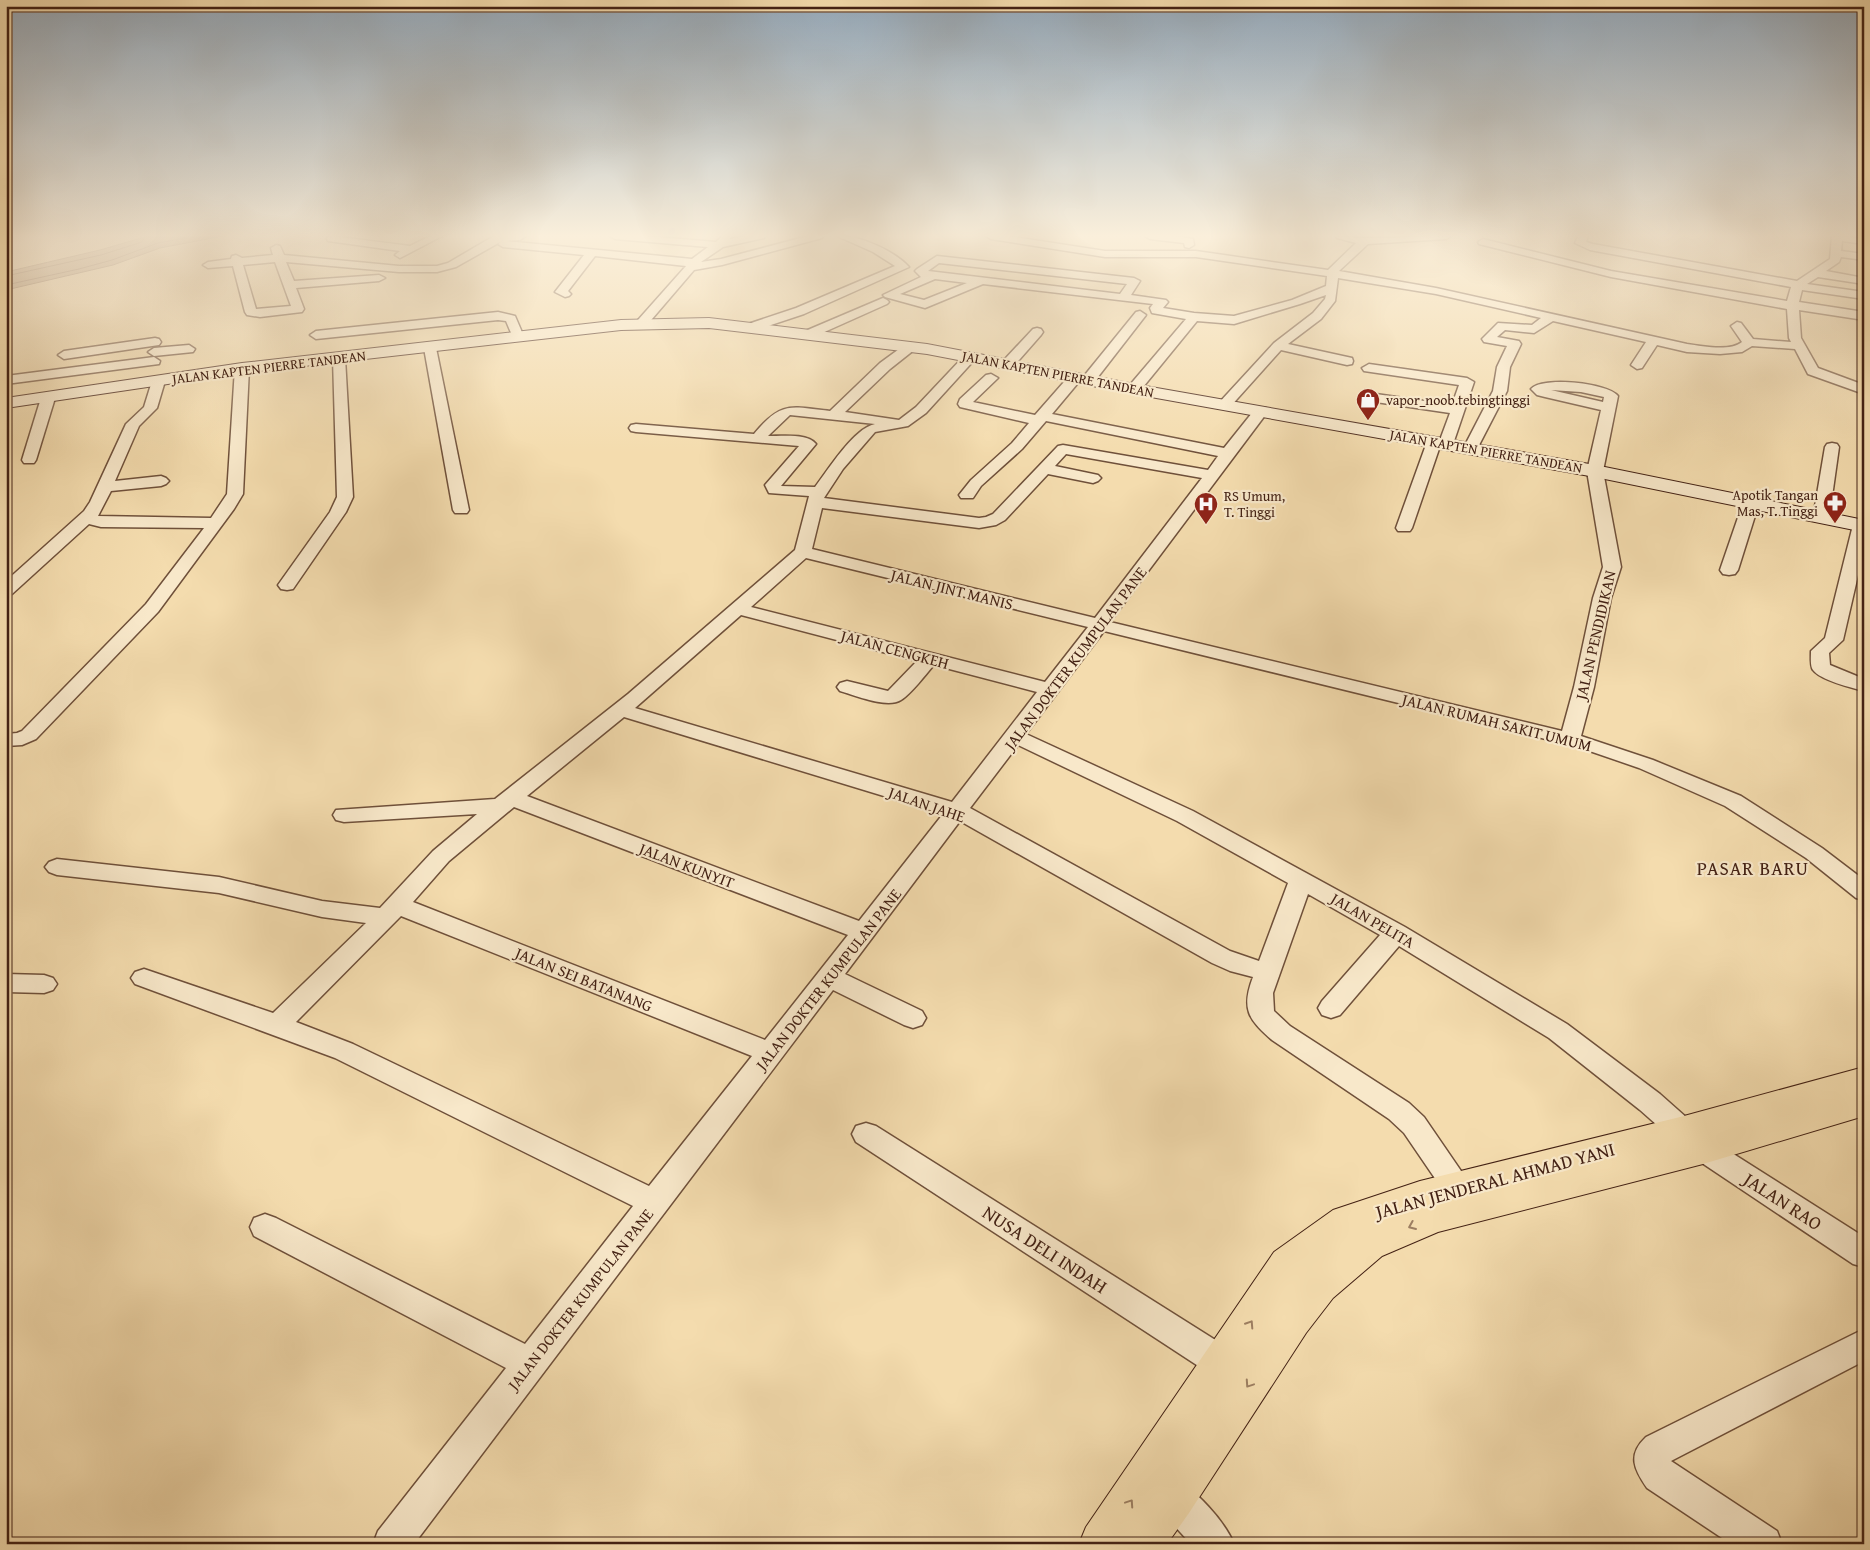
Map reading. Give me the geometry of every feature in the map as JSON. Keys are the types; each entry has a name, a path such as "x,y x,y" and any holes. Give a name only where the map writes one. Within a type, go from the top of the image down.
{"main road":[{"name":"JALAN KAPTEN PIERRE TANDEAN","path":"6,404 242,368 642,323 695,323 910,346 1134,389 1596,471 1862,526"},
{"name":"JALAN JENDERAL AHMAD YANI","path":"1120,1541 1173,1497 1291,1320 1319,1286 1368,1244 1432,1217 1693,1140 1864,1081"},
{"name":"JALAN JENDERAL AHMAD YANI","path":"1120,1541 1224,1364 1288,1265 1347,1222 1420,1197 1457,1188 1693,1140 1864,1102"}],"street":[{"path":"250,308 251,312 254,313 298,308"},
{"path":"642,323 655,308"},
{"path":"749,328 806,308"},
{"path":"807,335 868,308"},
{"path":"1156,308 1156,310 1194,317 1234,320 1274,308"},
{"path":"1224,405 1278,346 1317,316 1323,308"},
{"path":"1512,308 1687,348 1713,350 1741,349 1746,348 1749,342"},
{"path":"1793,308 1795,338 1813,371 1864,390"},
{"path":"1810,308 1864,316"},
{"path":"966,495 976,483 1017,446 1039,418 1083,378 1140,315"},
{"path":"287,584 338,512 345,497 332,358 326,338 316,335 498,316 511,319 518,337"},
{"path":"1134,389 1194,317"},
{"path":"1470,449 1500,391 1498,384 1506,359 1515,344 1488,339 1502,326 1534,329 1550,317"},
{"path":"1737,326 1749,342 1799,346"},
{"path":"1008,364 1036,332"},
{"path":"1637,365 1654,340"},
{"path":"834,415 885,366 910,346"},
{"path":"1278,346 1347,361"},
{"path":"6,380 155,347"},
{"path":"6,590 90,514 98,502 133,424 150,408 155,382 155,347"},
{"path":"64,355 155,347 189,349"},
{"path":"430,348 461,510"},
{"path":"277,1025 392,911 441,856 505,802 621,710 803,552 818,497 838,466 870,430 903,423 921,410 971,357"},
{"path":"6,740 22,739 49,715 152,608 216,523 234,494 242,368"},
{"path":"1369,368 1467,382 1457,410 1440,443 1404,528"},
{"path":"991,378 965,404 1228,454"},
{"path":"1369,397 1457,410"},
{"path":"29,460 48,398"},
{"path":"1596,471 1609,401"},
{"name":"JALAN DOKTER KUMPULAN PANE","path":"391,1544 1051,690 1261,411"},
{"path":"762,438 762,435 786,412 834,415 903,423"},
{"path":"636,428 805,442 809,444 773,485 774,490 979,523 990,522 1006,511 1063,449 1212,475"},
{"path":"1821,518 1832,447"},
{"path":"1046,469 1093,478"},
{"name":"JALAN PENDIDIKAN","path":"1570,739 1584,687 1602,598 1612,567 1596,471"},
{"path":"105,487 161,481"},
{"path":"1729,570 1751,503"},
{"path":"90,514 89,520 101,522 216,523"},
{"path":"1862,526 1834,640 1820,651 1821,668 1842,678 1864,684"},
{"name":"JALAN JINT MANIS","path":"803,552 1100,626"},
{"name":"JALAN CENGKEH","path":"738,609 1051,690"},
{"name":"JALAN RUMAH SAKIT UMUM","path":"1100,626 1570,739 1646,764 1733,801 1814,853 1864,892"},
{"path":"847,687 883,697 894,696 930,658"},
{"name":"JALAN JAHE","path":"621,710 958,811 1221,957 1267,972"},
{"name":"JALAN PELITA","path":"1015,736 1185,816 1396,932 1558,1031 1693,1140"},
{"path":"344,814 505,802"},
{"name":"JALAN KUNYIT","path":"505,802 864,932"},
{"name":"JALAN SEI BATANANG","path":"57,868 219,885 322,910 392,911 770,1053"},
{"path":"1301,880 1260,993 1259,1010 1264,1018 1281,1033 1399,1111 1414,1125 1457,1188"},
{"path":"1331,1008 1396,932"},
{"path":"829,977 913,1018"},
{"path":"144,978 344,1051 655,1203"},
{"path":"6,983 44,984"},
{"name":"NUSA DELI INDAH","path":"866,1134 1224,1364"},
{"name":"JALAN RAO","path":"1693,1140 1864,1254"},
{"path":"265,1227 529,1363"},
{"path":"1764,1544 1660,1475 1652,1464 1651,1456 1658,1449 1864,1344"},
{"path":"1173,1497 1216,1544"}],"place":[{"name":"vapor_noob.tebingtinggi","path":"1368,421"},
{"name":"Apotik Tangan Mas, T. Tinggi","path":"1835,524"},
{"name":"RS Umum, T. Tinggi","path":"1206,525"}],"district":[{"name":"PASAR BARU","path":"1753,868"}]}
